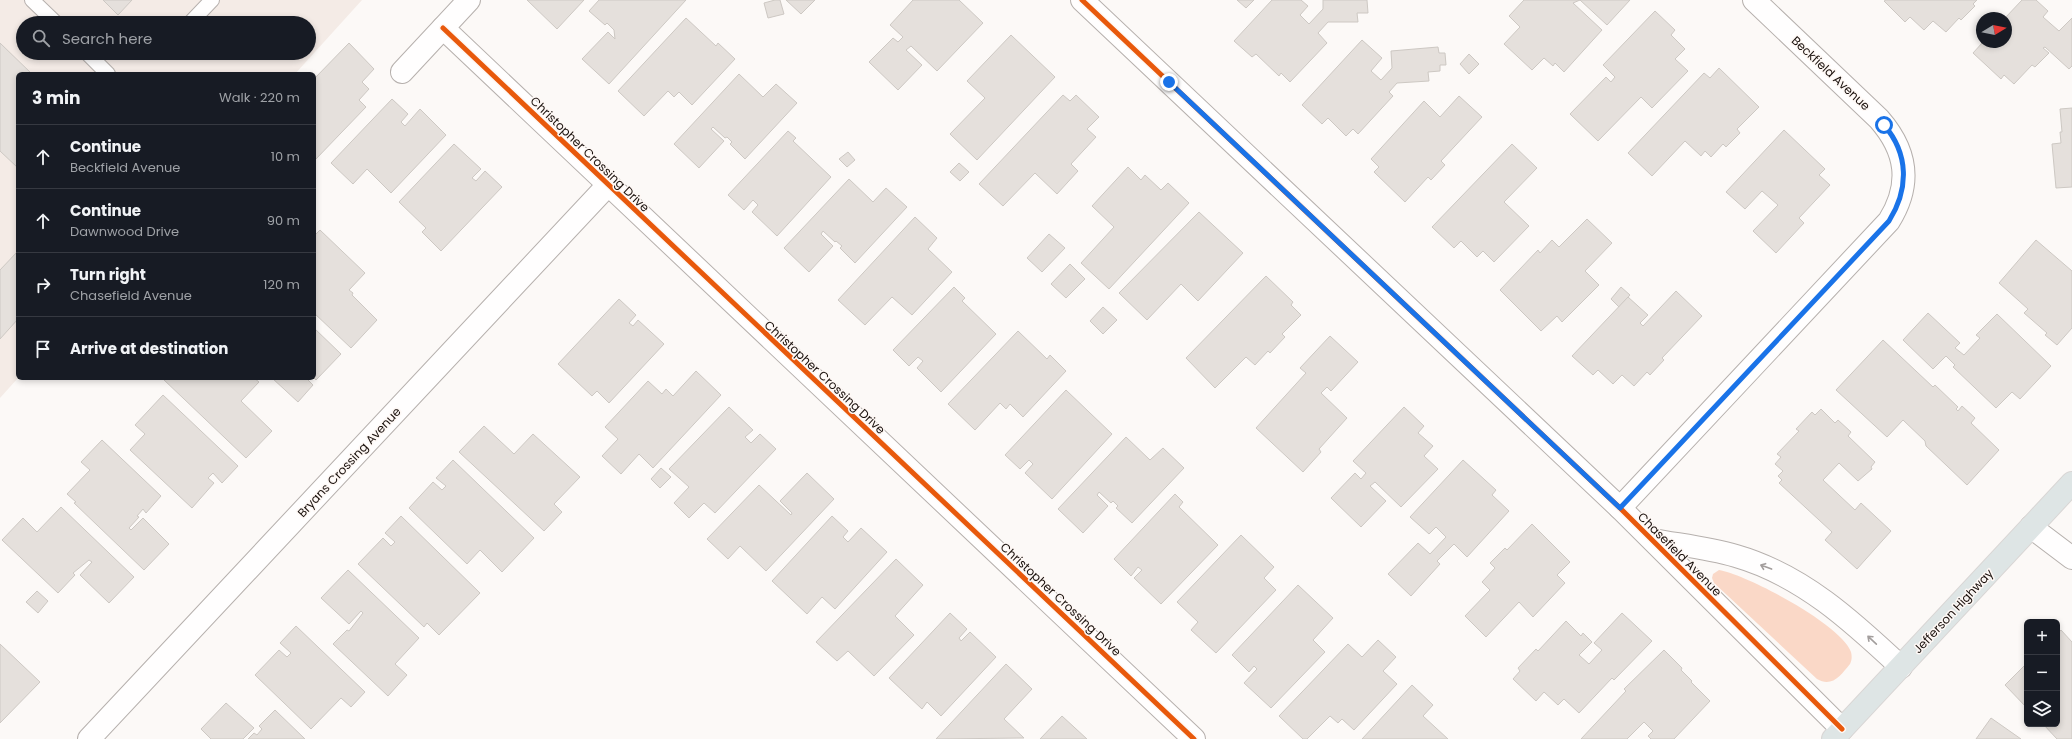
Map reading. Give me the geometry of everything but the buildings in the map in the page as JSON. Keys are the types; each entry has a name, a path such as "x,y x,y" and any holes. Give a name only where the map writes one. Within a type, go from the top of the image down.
{"main road":[{"name":"Jefferson Highway","path":"1838,734 2072,483"}],"street":[{"path":"402,72 469,0"},
{"name":"Chasefield Avenue","path":"1082,0 1653,540 1838,734"},
{"name":"Beckfield Avenue","path":"1620,508 1889,221 1897,208 1902,192 1904,167 1901,152 1893,135 1879,119 1754,0"},
{"name":"Christopher Crossing Drive","path":"443,28 1194,739"},
{"name":"Bryans Crossing Avenue","path":"89,739 608,185"},
{"path":"2031,527 2072,558"},
{"name":"Chasefield Avenue","path":"1653,540 1737,556 1775,571 1836,608 1856,624 1901,667"}],"lane":[{"path":"32,0 49,16"},
{"path":"197,16 212,0"},
{"path":"94,60 106,72"}],"shaded area":[{"path":"0,0 362,0 316,51 316,16 16,16 16,60 308,60 297,72 16,72 16,380 0,398"},
{"path":"1719,570 1751,581 1771,591 1831,628 1844,641 1851,652 1852,658 1850,664 1840,676 1832,681 1827,682 1817,679 1714,583 1712,578 1713,574"}],"cycle path":[{"path":"1082,0 1620,508 1842,729"},
{"path":"443,28 1194,739"}],"route":[{"path":"1169,82 1620,508 1889,221 1897,208 1902,192 1904,167 1899,147 1893,135 1884,125"}]}
